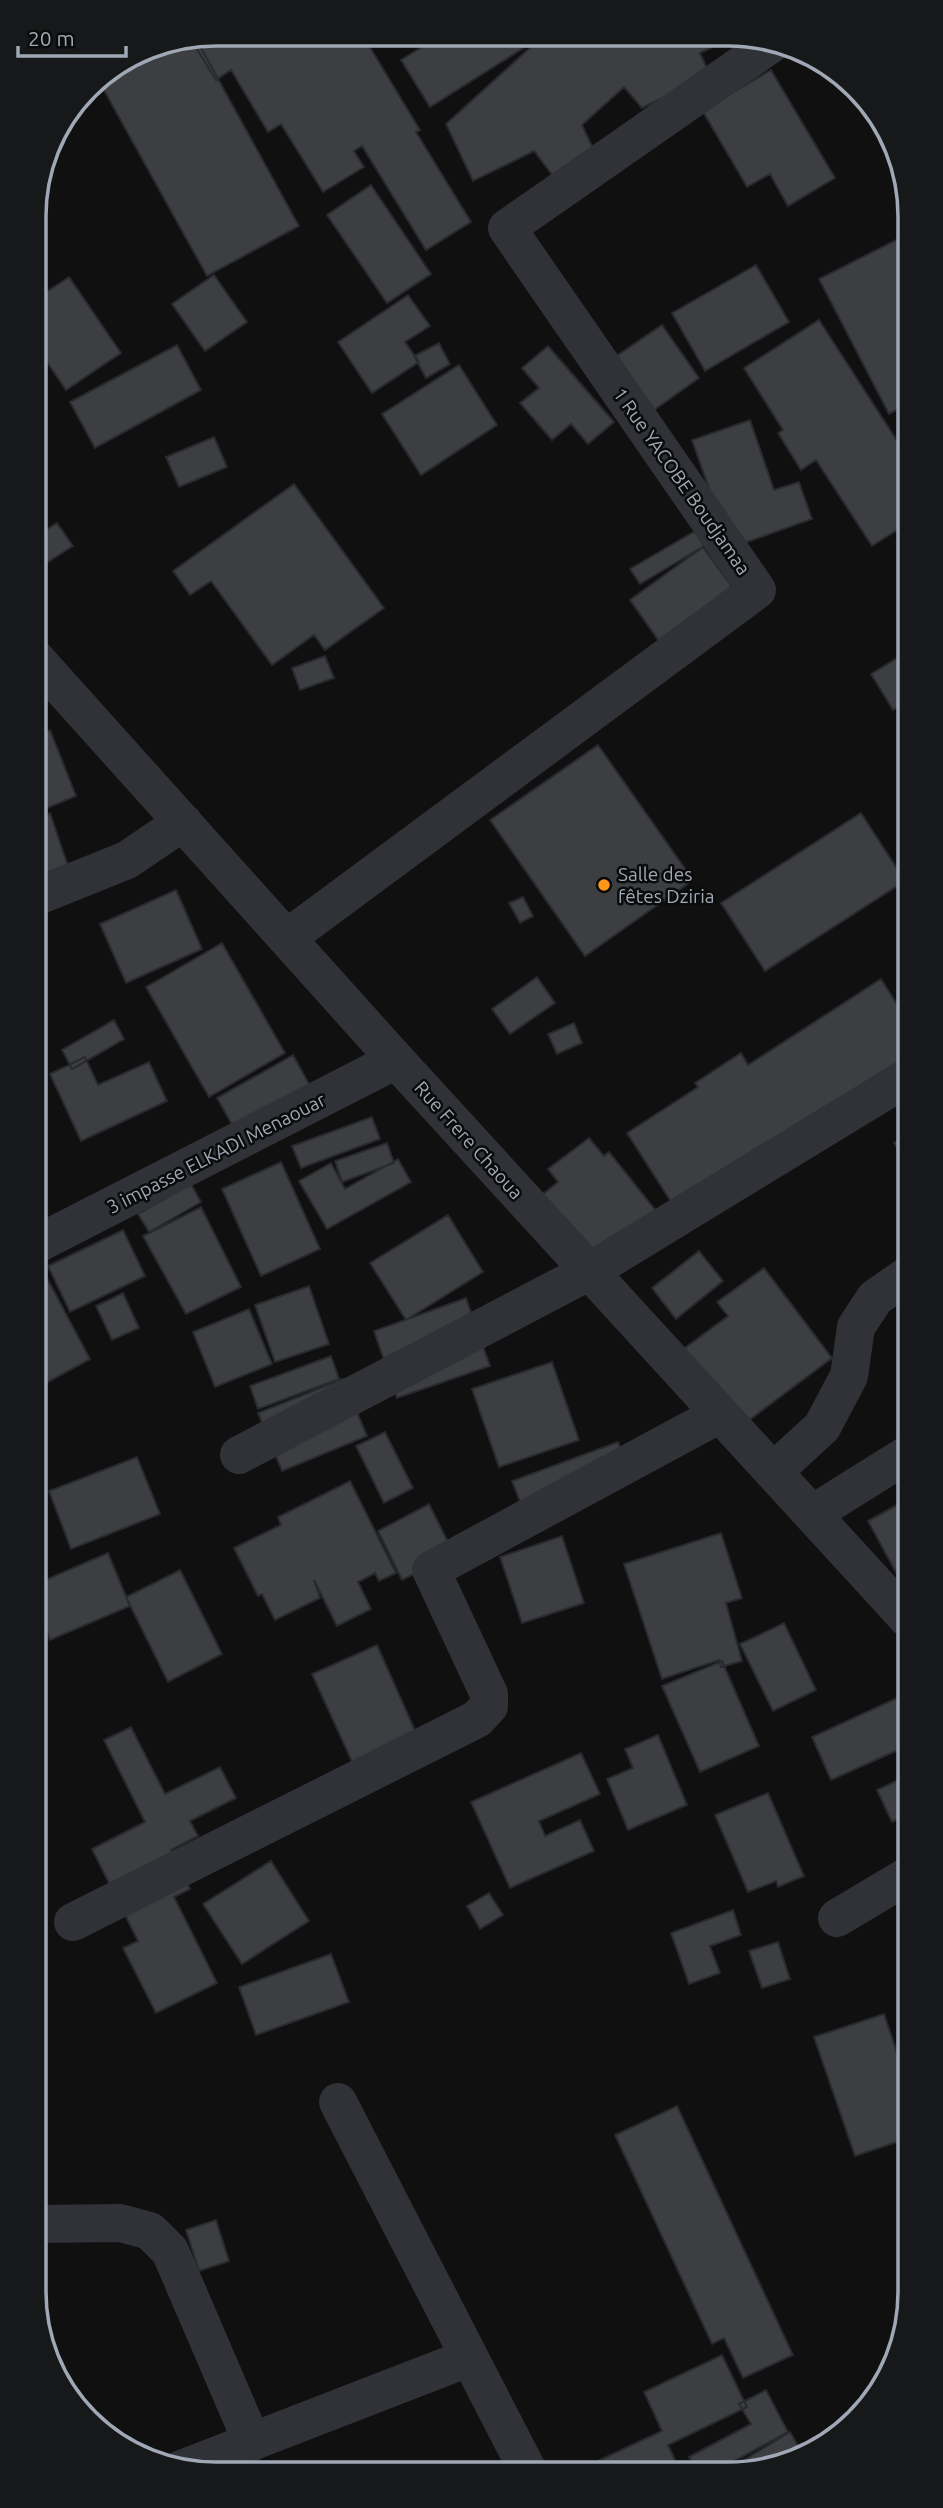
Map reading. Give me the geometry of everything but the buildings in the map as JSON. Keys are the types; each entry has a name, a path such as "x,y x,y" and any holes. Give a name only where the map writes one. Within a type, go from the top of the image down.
{"street":[{"name":"1 Rue YACOBE Boudjamaa","path":"287,938 757,590 507,228 763,50"},
{"name":"Rue Frere Chaoua","path":"46,670 396,1060 897,1607"},
{"path":"46,893 127,860 183,822"},
{"name":"3 impasse ELKADI Menaouar","path":"46,1239 396,1060"},
{"path":"239,1455 590,1272 898,1083"},
{"path":"773,1472 822,1427 849,1376 856,1327 875,1298 897,1282"},
{"path":"73,1923 477,1719 489,1706 489,1694 431,1570 720,1414"},
{"path":"812,1514 897,1461"},
{"path":"837,1918 897,1882"},
{"path":"338,2102 522,2462"},
{"path":"46,2224 120,2223 150,2231 170,2251 252,2442"},
{"path":"202,2461 468,2358"}],"place":[{"name":"Salle des fêtes Dziria","path":"604,885"}]}
